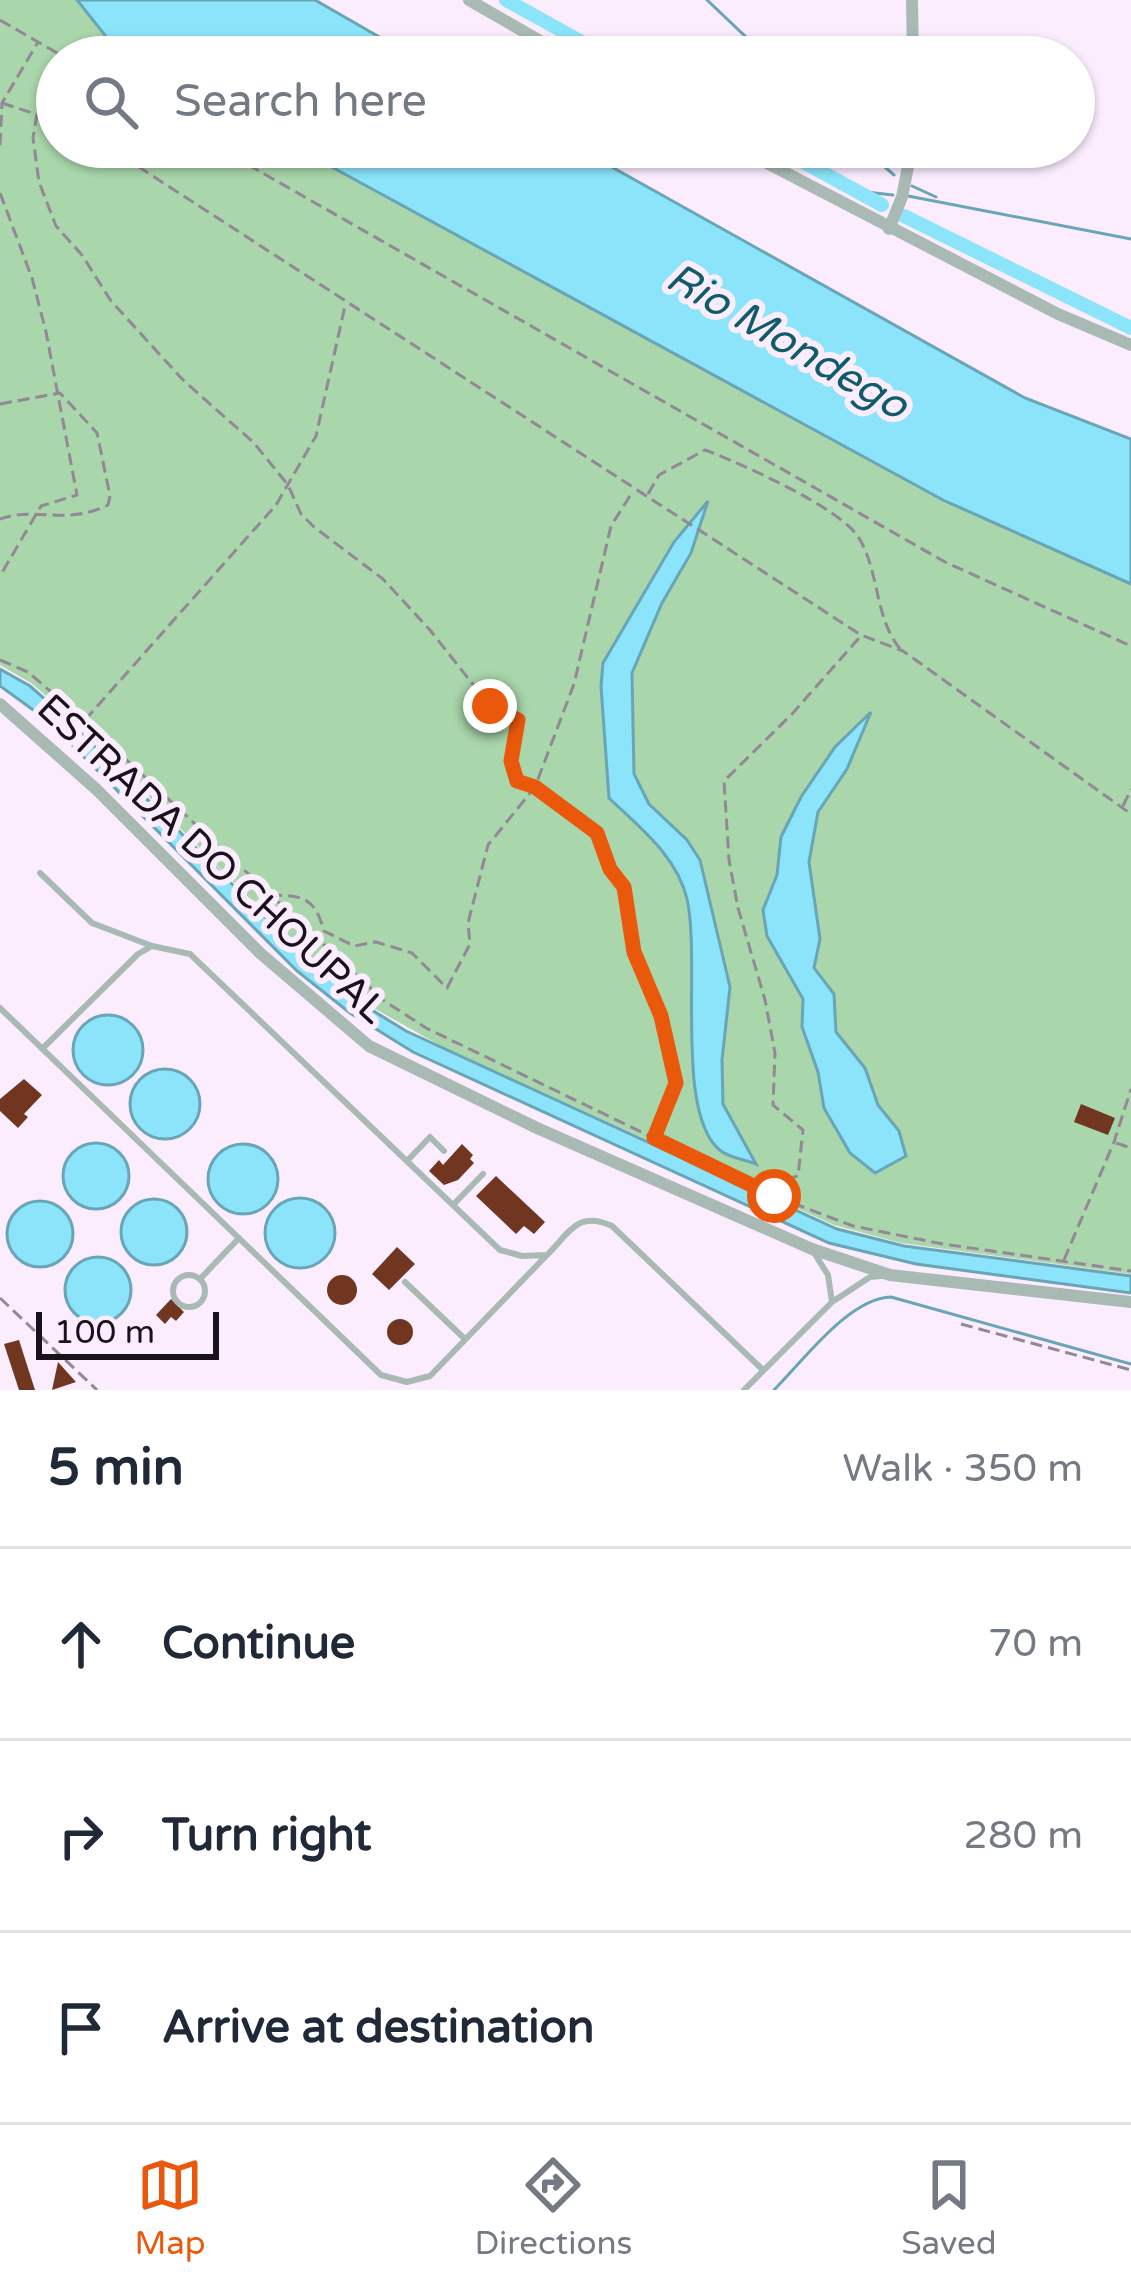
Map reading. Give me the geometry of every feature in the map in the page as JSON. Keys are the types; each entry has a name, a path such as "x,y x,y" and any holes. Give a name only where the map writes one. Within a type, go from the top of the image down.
{"street":[{"path":"469,0 532,36"},
{"path":"912,0 913,36"},
{"path":"775,168 1058,314 1131,345"},
{"path":"889,229 908,168"},
{"name":"ESTRADA DO CHOUPAL","path":"0,704 96,789 260,953 369,1046 537,1127 812,1249 890,1274 1131,1302"}],"lane":[{"path":"40,873 92,922 152,946 190,954 500,1250 522,1256 547,1255"},
{"path":"42,1049 138,954 152,946"},
{"path":"0,1008 381,1375 386,1390"},
{"path":"0,1031 11,1019"},
{"path":"407,1161 430,1137 444,1150"},
{"path":"453,1205 483,1174"},
{"path":"418,1390 581,1220 594,1218 612,1226 763,1370"},
{"path":"200,1279 239,1238"},
{"path":"812,1249 828,1275 832,1303"},
{"path":"744,1390 832,1303 870,1277 890,1274"},
{"path":"188,1275 200,1279 204,1297 194,1306 181,1305 174,1294 176,1281 188,1275"},
{"path":"405,1282 465,1339"},
{"path":"381,1375 406,1382 430,1376"}],"path":[{"path":"0,20 36,41"},
{"path":"0,145 1,103 36,45"},
{"path":"1,103 36,114"},
{"path":"36,120 36,164"},
{"path":"36,168 56,226 134,328 217,414 254,443 288,485 301,514 383,579 490,706 518,720 511,761 517,781 535,787 597,833 610,869 624,887 634,952 661,1016 676,1083 654,1138"},
{"path":"140,168 705,536 861,635 902,652 1131,814"},
{"path":"255,168 925,551 1131,646"},
{"path":"0,193 32,278 60,393 76,495 41,506 0,576"},
{"path":"85,721 276,506 316,436 346,304"},
{"path":"0,404 60,393"},
{"path":"0,520 19,513 84,516 107,505 110,496 97,433 60,393"},
{"path":"646,497 659,476 705,450 740,463 843,520 859,538 888,634 902,652"},
{"path":"269,895 300,896 318,910 324,931 354,946 376,942 412,953 447,988 470,944 468,923 488,845 535,787 574,684 610,526 634,490"},
{"path":"774,1196 786,1180 798,1176 802,1130 772,1105 775,1053 735,892 724,782 861,635"},
{"path":"0,660 28,672 85,721 383,1000 426,1028 774,1196 853,1226 1131,1271"},
{"path":"1122,807 1131,790"},
{"path":"1063,1262 1131,1089"},
{"path":"1114,1142 1131,1148"},
{"path":"0,1298 97,1390"},
{"path":"961,1324 1131,1370"},
{"path":"85,1390 88,1382"}],"green space":[{"path":"0,0 77,0 106,36 36,36 36,168 334,168 943,500 1131,584 1131,1274 901,1243 834,1225 441,1046 370,1006 290,939 65,712 0,665"}],"water":[{"path":"77,0 315,0 378,36 106,36"},
{"name":"Rio Mondego","path":"334,168 614,168 1025,398 1131,439 1131,584 943,500"},
{"path":"708,501 691,553 662,603 632,673 634,774 649,804 687,840 700,860 730,987 722,1060 723,1104 756,1164 721,1151 707,1133 698,1105 693,1072 691,926 682,884 656,844 609,798 603,663 674,542"},
{"path":"0,669 30,686 62,714 307,959 406,1031 837,1229 904,1246 1131,1276 1131,1293 916,1264 829,1243 413,1052 350,1013 297,971 47,720 0,686"},
{"path":"871,712 847,769 818,812 809,862 820,939 814,968 834,994 836,1032 865,1068 878,1105 899,1131 906,1156 875,1173 850,1153 824,1108 818,1072 802,1027 803,999 767,936 763,910 777,875 781,837 801,797 835,747"},
{"path":"108,1015 133,1025 143,1050 133,1075 108,1085 83,1075 73,1050 83,1025"},
{"path":"165,1069 190,1079 200,1104 190,1129 165,1139 140,1129 130,1104 140,1079"},
{"path":"96,1143 120,1152 129,1176 120,1200 96,1209 72,1200 63,1176 72,1152"},
{"path":"243,1144 268,1154 278,1179 268,1204 243,1214 218,1204 208,1179 218,1154"},
{"path":"300,1198 325,1208 335,1233 325,1258 300,1268 275,1258 265,1233 275,1208"},
{"path":"154,1199 178,1208 187,1232 178,1256 154,1265 130,1256 121,1232 130,1208"},
{"path":"40,1201 64,1210 73,1234 64,1258 40,1267 16,1258 7,1234 16,1210"},
{"path":"98,1257 122,1266 131,1290 122,1314 98,1323 74,1314 65,1290 74,1266"}],"building":[{"path":"24,1079 42,1095 18,1128 0,1111 0,1099"},
{"path":"1081,1104 1115,1118 1108,1135 1074,1122"},
{"path":"462,1144 474,1163 458,1180 444,1185 429,1171 439,1160 443,1165"},
{"path":"496,1176 545,1222 534,1234 524,1226 516,1234 476,1196"},
{"path":"397,1247 415,1264 389,1290 372,1274"},
{"path":"342,1275 357,1290 342,1305 327,1290"},
{"path":"171,1299 184,1312 165,1324 156,1315"},
{"path":"400,1319 413,1332 400,1345 387,1332"},
{"path":"19,1340 35,1390 19,1390 4,1344"},
{"path":"58,1362 76,1382 52,1390"}],"waterway":[{"path":"506,0 571,36"},
{"path":"707,0 745,36"},
{"path":"814,168 882,205"},
{"path":"886,168 894,175"},
{"path":"912,186 936,197"},
{"path":"857,191 893,195"},
{"path":"908,196 1131,239"},
{"path":"904,216 1131,328"},
{"path":"774,1390 843,1319 875,1300 891,1297 1131,1364"}],"route":[{"path":"490,706 518,720 511,761 517,781 535,787 597,833 610,869 624,887 634,952 661,1016 676,1083 654,1138 774,1196"}]}
